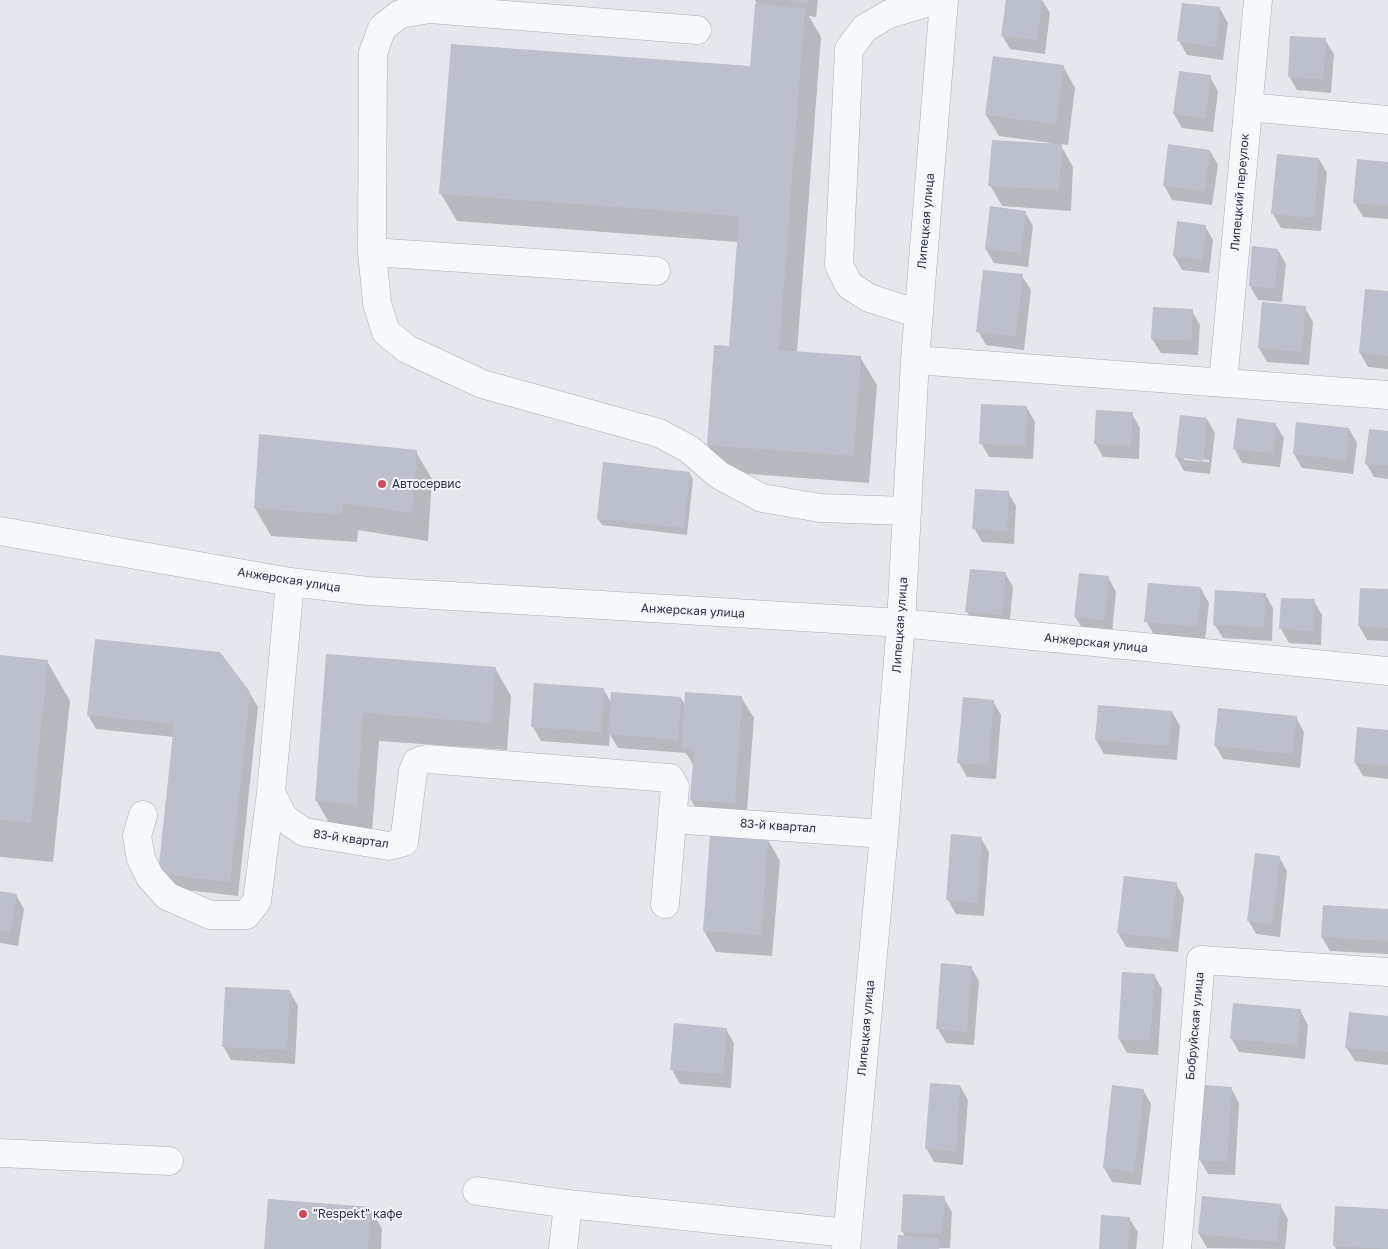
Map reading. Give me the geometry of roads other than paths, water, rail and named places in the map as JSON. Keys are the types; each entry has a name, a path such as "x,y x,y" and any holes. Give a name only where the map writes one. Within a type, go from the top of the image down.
{"street":[{"path":"919,314 869,298 849,285 839,265 849,49 865,28 889,14 936,0"},
{"name":"Липецкая улица","path":"847,1241 884,834 900,623 915,360 944,0"},
{"name":"Липецкий переулок","path":"1223,383 1258,0"},
{"path":"698,30 430,9 400,14 382,28 372,53 372,252 377,303 386,332 407,349 482,384 660,433 689,449 719,475 762,498 820,508 907,511"},
{"path":"1248,107 1388,120"},
{"path":"372,252 656,271"},
{"path":"915,360 1388,395"},
{"name":"Анжерская улица","path":"0,530 290,582 368,591 900,623 1388,671"},
{"path":"143,815 137,836 141,859 150,877 167,896 210,915 246,915 257,900 270,793 290,582"},
{"name":"83-й квартал","path":"270,793 284,818 304,832 389,846 404,842 413,771 417,762 427,759 670,778 675,787 665,904"},
{"name":"83-й квартал","path":"672,819 884,834"},
{"name":"Бобруйская улица","path":"1176,1249 1201,960 1388,972"},
{"path":"0,1153 169,1162"},
{"path":"477,1191 847,1241"},
{"path":"563,1249 568,1204"}],"place":[{"name":"Автосервис","path":"382,484"},
{"name":"\"Respekt\" кафе","path":"303,1214"}]}
